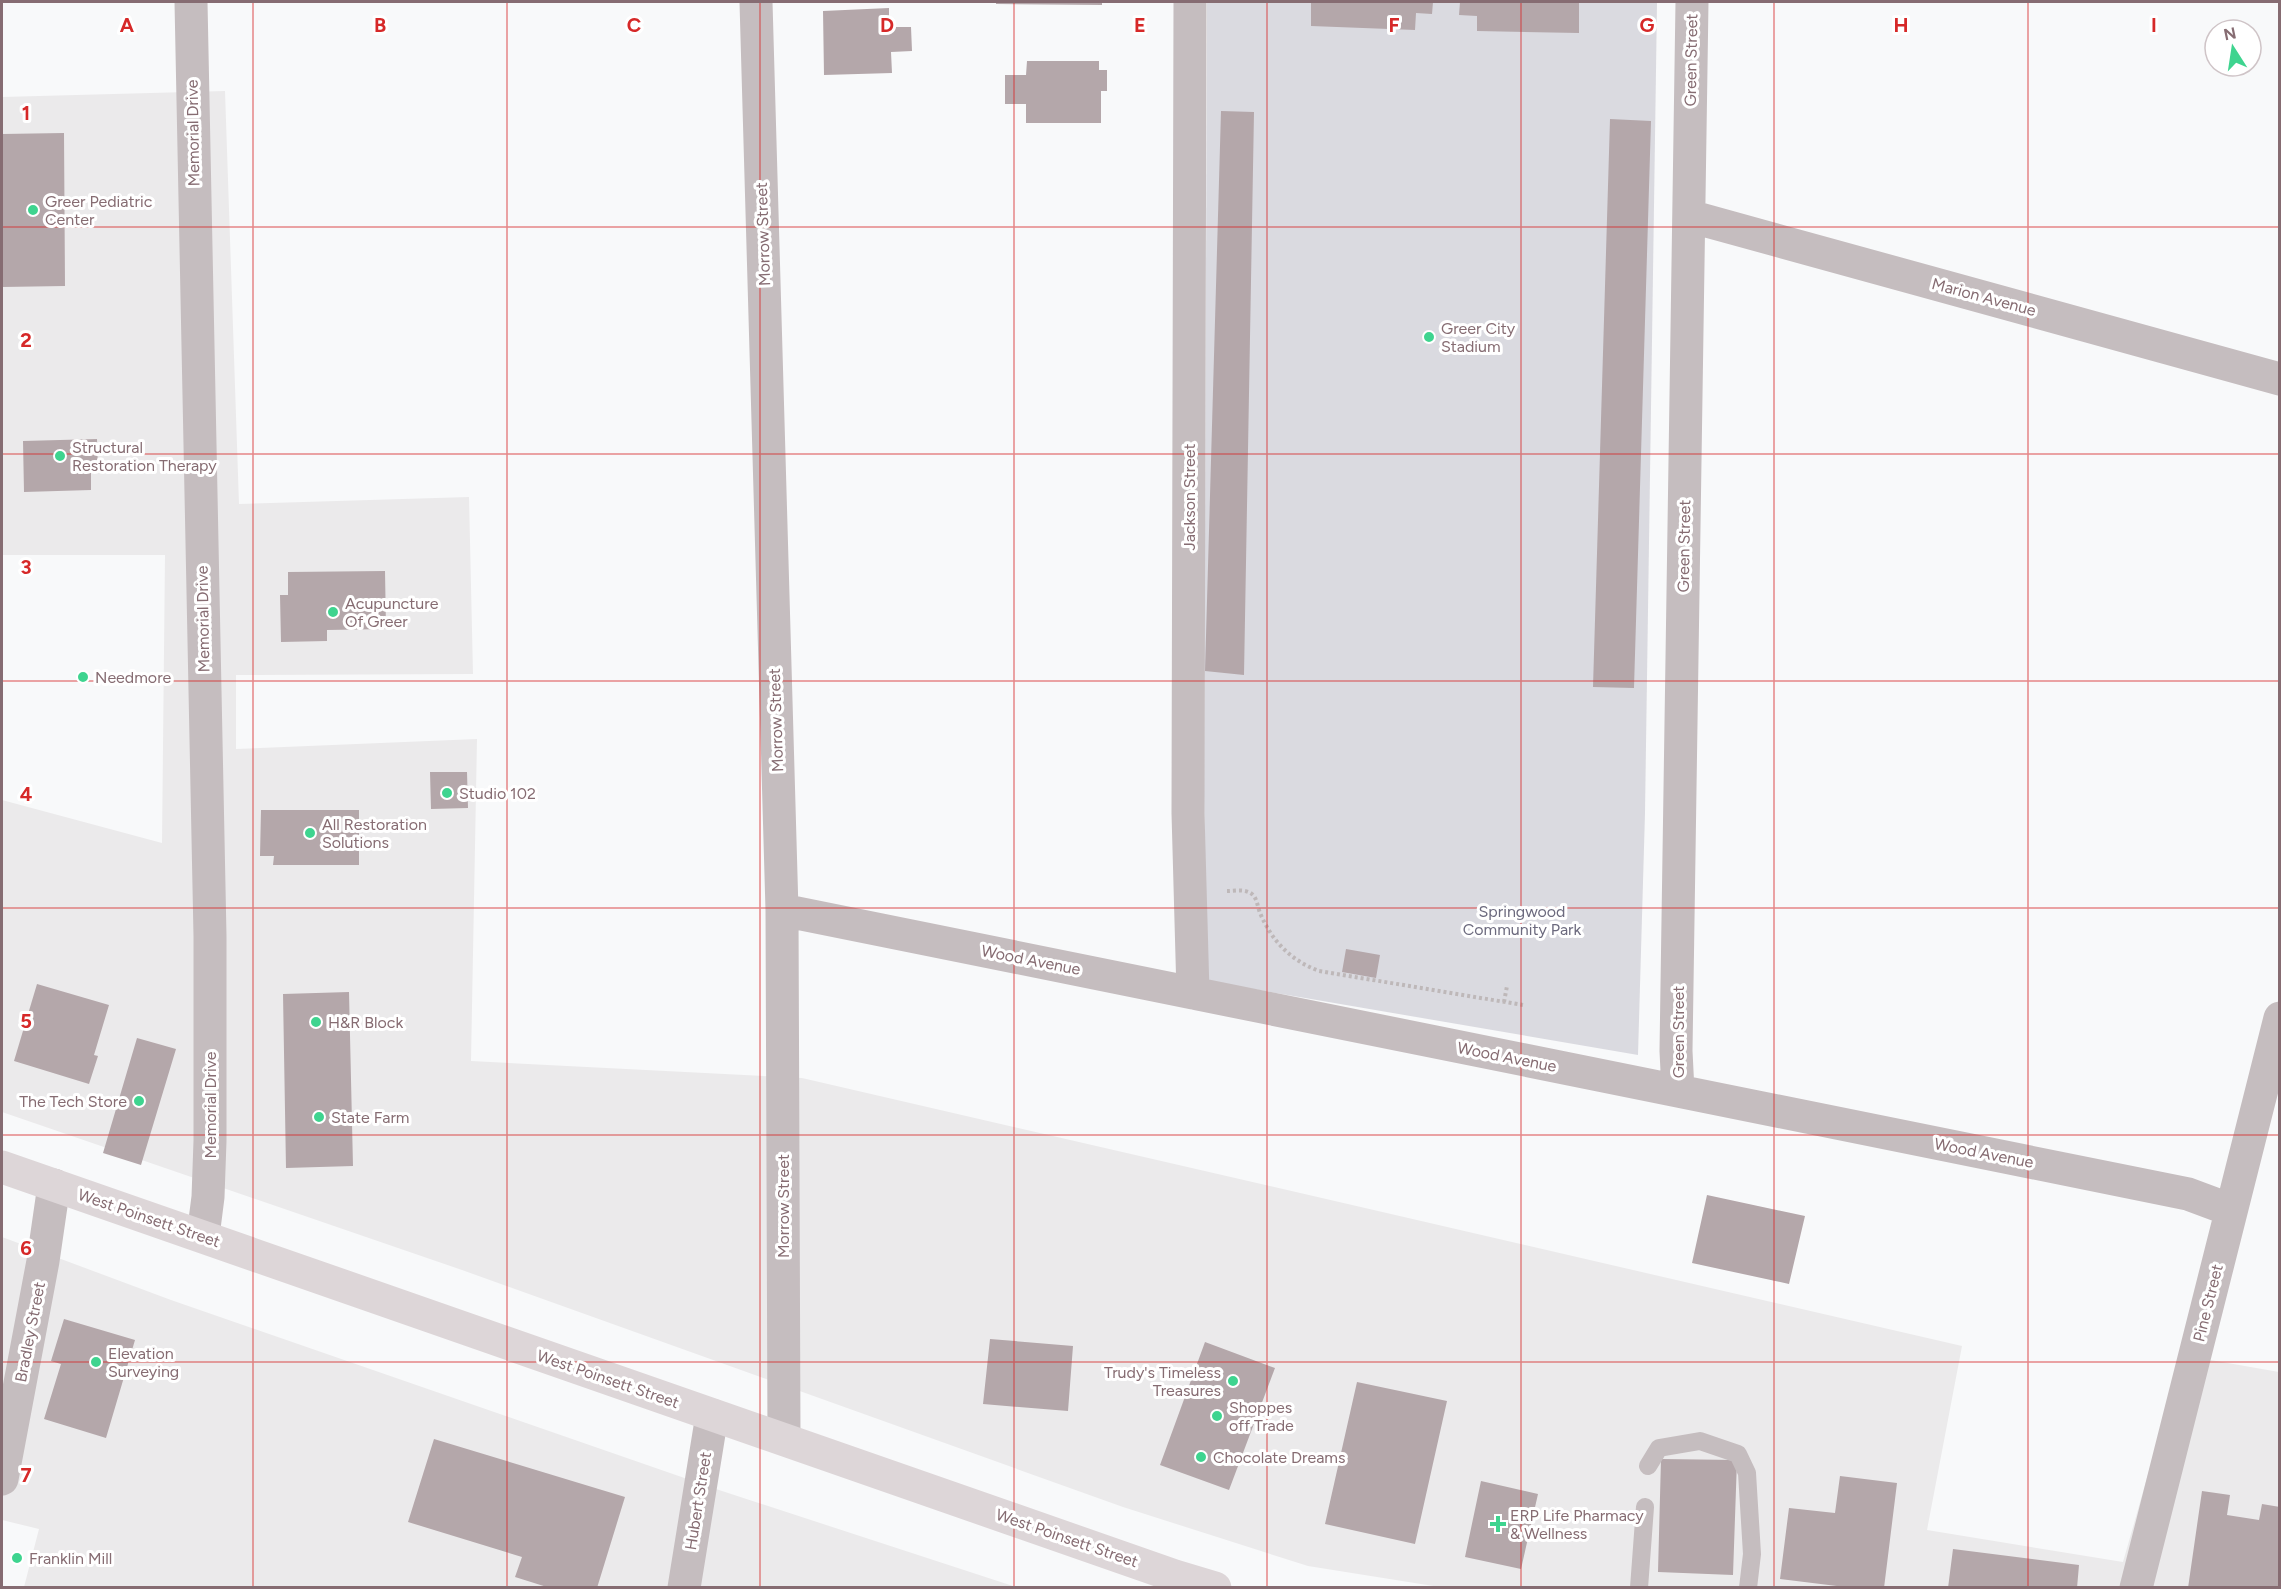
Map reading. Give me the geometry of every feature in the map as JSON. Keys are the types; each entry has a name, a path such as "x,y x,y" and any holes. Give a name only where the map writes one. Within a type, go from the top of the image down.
{"main road":[{"name":"West Poinsett Street","path":"2,1167 1166,1573 1215,1587"}],"street":[{"name":"Memorial Drive","path":"191,2 210,936 210,1141 208,1197 203,1236"},
{"name":"Morrow Street","path":"756,2 782,910 784,1438"},
{"name":"Jackson Street","path":"1190,2 1188,777 1193,993"},
{"name":"Green Street","path":"1678,1091 1676,1051 1692,2"},
{"name":"Marion Avenue","path":"1689,216 2280,379"},
{"name":"Wood Avenue","path":"782,910 2188,1194 2231,1210"},
{"name":"Pine Street","path":"2136,1587 2231,1210 2268,1103 2280,1018"},
{"name":"Bradley Street","path":"2,1479 43,1261 54,1185"},
{"name":"Hubert Street","path":"684,1587 712,1415"}],"lane":[{"path":"1648,1466 1659,1448 1700,1441 1738,1454 1747,1473 1752,1554 1748,1587"},
{"path":"1639,1587 1645,1507"}],"path":[{"path":"1190,893 1245,891 1254,896 1271,935 1285,951 1302,964 1318,971 1523,1005"},
{"path":"1504,1002 1507,986"}],"shaded area":[{"path":"225,91 239,504 469,497 473,674 236,675 236,749 477,739 471,1061 802,1078 1962,1346 1927,1530 2123,1562 2182,1355 2279,1372 2279,1587 1446,1588 1308,1566 1123,1507 462,1270 2,1112 2,800 162,843 165,555 2,555 2,97"},
{"path":"2,1237 171,1300 719,1490 1016,1587 24,1587 39,1529 2,1520"}],"green space":[{"name":"Greer City Stadium","path":"1207,2 1657,3 1645,813 1638,1055 1206,981 1204,794"}],"building":[{"path":"996,2 1102,2 1102,5 996,4"},
{"path":"1311,2 1433,2 1432,14 1416,13 1415,30 1311,26"},
{"path":"1460,2 1579,2 1579,33 1477,31 1477,16 1459,15"},
{"path":"889,8 889,27 911,27 912,51 891,52 892,73 824,75 823,11"},
{"path":"1027,61 1099,61 1099,70 1107,70 1107,91 1101,91 1101,123 1026,123 1026,104 1005,104 1005,75 1026,75"},
{"path":"1221,111 1254,112 1244,675 1205,671"},
{"path":"1610,119 1651,121 1634,688 1593,687"},
{"name":"Greer Pediatric Center","path":"64,133 65,286 2,287 2,134"},
{"name":"Structural Restoration Therapy","path":"97,439 98,471 91,471 91,490 24,492 23,441"},
{"name":"Acupuncture Of Greer","path":"385,571 386,629 327,630 327,641 281,642 280,595 288,595 288,572"},
{"path":"430,772 467,772 468,808 431,809"},
{"name":"All Restoration Solutions","path":"261,810 359,810 359,865 273,865 274,856 260,856"},
{"path":"1346,949 1380,955 1376,978 1342,972"},
{"path":"37,984 109,1005 94,1055 98,1056 89,1084 14,1061"},
{"path":"349,992 353,1166 286,1168 283,994"},
{"name":"The Tech Store","path":"137,1038 176,1049 141,1165 103,1153"},
{"path":"1707,1195 1805,1216 1789,1284 1692,1263"},
{"path":"64,1319 135,1340 106,1438 44,1419 61,1364 51,1361"},
{"path":"990,1339 1073,1346 1068,1411 983,1404"},
{"name":"Shoppes off Trade","path":"1205,1342 1275,1368 1229,1490 1160,1465"},
{"path":"1357,1382 1447,1401 1415,1544 1325,1524"},
{"path":"434,1439 625,1497 597,1588 550,1588 515,1577 522,1557 408,1522"},
{"path":"1661,1459 1737,1460 1733,1575 1658,1572"},
{"path":"1840,1476 1897,1483 1884,1588 1853,1588 1780,1579 1789,1508 1835,1513"},
{"path":"1481,1481 1538,1494 1521,1569 1465,1557"},
{"path":"2202,1491 2230,1495 2227,1515 2259,1520 2262,1504 2280,1507 2280,1588 2188,1588"},
{"path":"1953,1549 2079,1565 2077,1588 1948,1588"}],"place":[{"name":"Greer Pediatric Center","path":"33,210"},
{"name":"Greer City Stadium","path":"1429,337"},
{"name":"Structural Restoration Therapy","path":"60,456"},
{"name":"Acupuncture Of Greer","path":"333,612"},
{"name":"Needmore","path":"83,677"},
{"name":"Studio 102","path":"447,793"},
{"name":"All Restoration Solutions","path":"310,833"},
{"name":"H&R Block","path":"316,1022"},
{"name":"The Tech Store","path":"139,1101"},
{"name":"State Farm","path":"319,1117"},
{"name":"Elevation Surveying","path":"96,1362"},
{"name":"Trudy's Timeless Treasures","path":"1233,1381"},
{"name":"Shoppes off Trade","path":"1217,1416"},
{"name":"Chocolate Dreams","path":"1201,1457"},
{"name":"ERP Life Pharmacy & Wellness","path":"1498,1524"},
{"name":"Franklin Mill","path":"17,1558"}],"park label":[{"name":"Springwood Community Park","path":"1522,920"}]}
